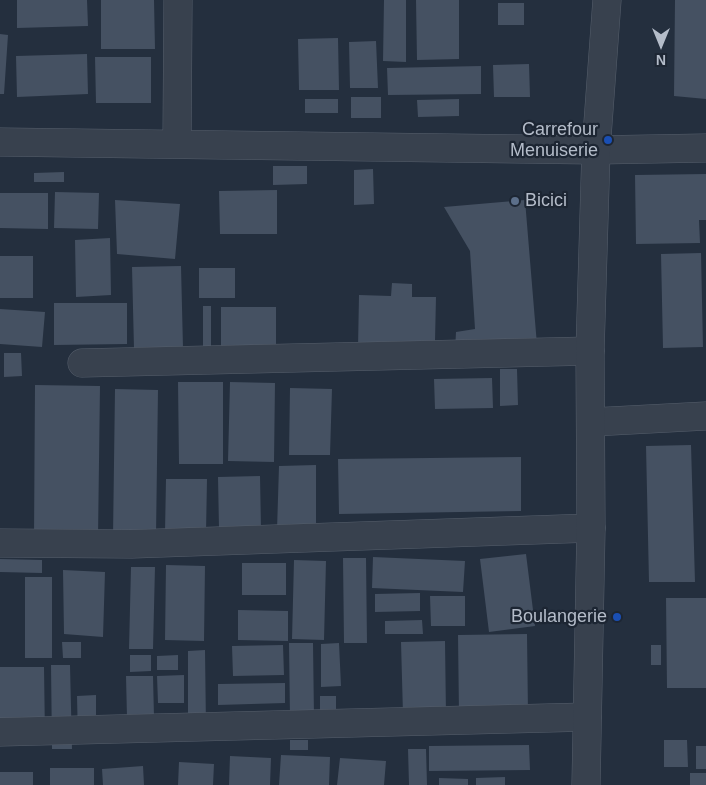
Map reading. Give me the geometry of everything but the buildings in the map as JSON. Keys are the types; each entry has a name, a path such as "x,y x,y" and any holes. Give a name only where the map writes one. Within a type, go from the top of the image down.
{"street":[{"path":"177,144 178,0"},
{"path":"586,785 592,422 590,351 596,150 607,0"},
{"path":"0,142 596,150 706,148"},
{"path":"82,363 590,351"},
{"path":"592,422 706,416"},
{"path":"0,543 132,544 591,528"},
{"path":"0,732 587,717"}],"place":[{"name":"Carrefour Menuiserie","path":"608,140"},
{"name":"Bicici","path":"515,201"},
{"name":"Boulangerie","path":"617,617"}]}
